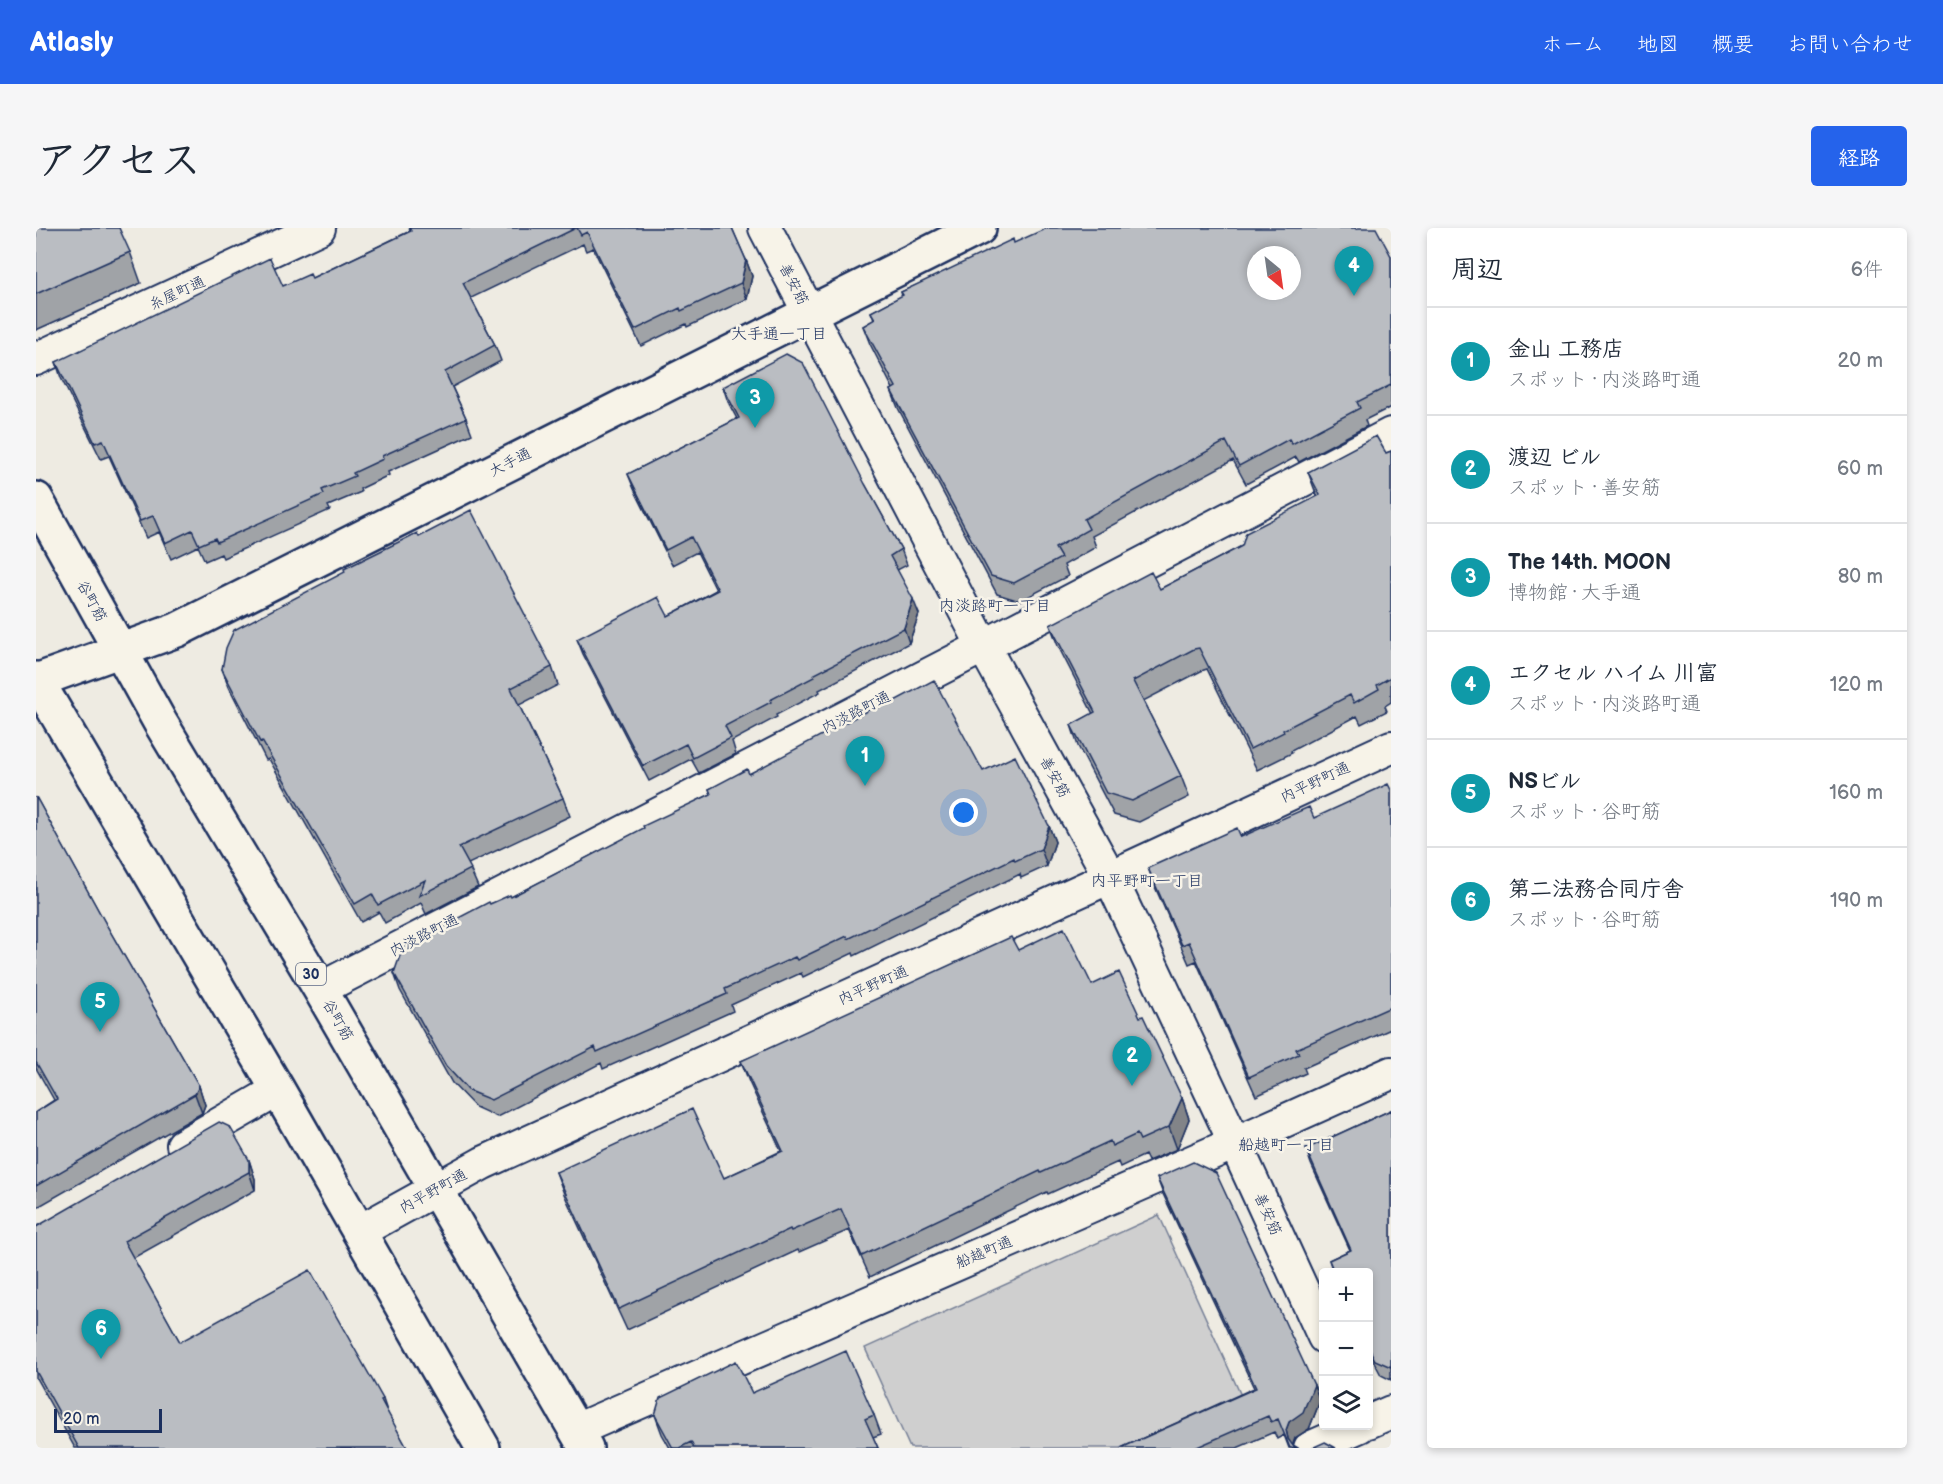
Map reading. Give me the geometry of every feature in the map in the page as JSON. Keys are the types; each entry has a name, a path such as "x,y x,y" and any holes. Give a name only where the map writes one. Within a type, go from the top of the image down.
{"main road":[{"name":"大手通","path":"36,681 177,630 979,228"},
{"name":"谷町筋","path":"36,499 160,722 320,989 581,1439"},
{"path":"36,681 278,1090 483,1448"}],"street":[{"name":"糸屋町通","path":"36,359 319,228"},
{"name":"善安筋","path":"765,228 984,646 1110,877 1319,1328"},
{"name":"内淡路町通","path":"320,989 1391,434"},
{"name":"内平野町通","path":"360,1231 483,1163 1391,747"},
{"name":"船越町通","path":"581,1439 1391,1073"},
{"path":"158,1159 278,1090"},
{"path":"1373,1420 1391,1412"},
{"path":"1310,1448 1351,1430"},
{"path":"1365,1430 1374,1448"}],"shaded area":[{"path":"1159,1215 1243,1400 1138,1448 910,1448 865,1348"}],"building":[{"path":"36,228 119,228 130,252 36,294"},
{"path":"409,228 576,228 463,283 495,345 445,372 466,418 382,456 383,459 353,473 355,476 322,490 324,494 217,542 215,538 199,545 192,530 165,543 153,516 140,521 103,440 95,443 56,362 270,258 283,286 310,274 312,278 411,231"},
{"path":"577,228 732,228 746,260 741,283 681,311 680,308 635,330 587,232 581,235"},
{"path":"1047,228 1376,228 1391,256 1391,385 1357,402 1360,408 1292,444 1289,439 1239,466 1226,441 1084,519 1089,529 1055,548 1061,558 1014,583 991,576 891,390 896,387 863,326 875,319 871,312 903,295 901,292 1013,239 1014,243"},
{"path":"786,354 803,363 901,549 890,556 913,599 904,628 813,675 814,677 770,700 771,702 725,726 731,738 693,758 686,744 643,766 577,639 658,597 668,616 718,590 691,537 666,550 628,474 739,418 723,387"},
{"path":"1376,436 1386,453 1391,451 1391,677 1377,685 1379,689 1354,703 1350,695 1250,749 1199,648 1194,649 1133,681 1181,776 1132,801 1106,793 1071,725 1095,712 1050,625 1151,572 1160,589 1242,546 1246,533 1320,495 1308,472"},
{"path":"471,510 552,667 511,688 563,798 459,847 471,869 419,896 425,880 378,905 372,894 355,904 262,741 260,742 222,669 226,648 234,630 345,572 344,569 417,533 419,537"},
{"path":"934,680 983,771 1015,756 1049,826 1041,849 1015,861 1014,858 848,939 847,936 797,960 795,957 725,989 727,994 597,1052 595,1047 491,1100 469,1091 446,1066 394,973 403,947 489,902 490,904 510,895 511,897 644,828 643,826 711,794 709,789 747,769 749,774 889,699 891,703"},
{"path":"1388,784 1391,790 1391,1007 1296,1049 1299,1054 1249,1077 1189,942 1182,945 1148,868 1237,828 1241,837 1309,807 1314,818"},
{"path":"36,797 199,1086 195,1094 36,1186 36,1112 57,1099 36,1062"},
{"path":"1064,928 1092,985 1119,972 1140,1017 1143,1016 1182,1098 1169,1127 1140,1140 1137,1134 1112,1146 1110,1141 1041,1173 1040,1171 862,1256 841,1209 791,1231 790,1229 619,1309 556,1172 692,1109 724,1178 783,1151 741,1061 1011,937 1018,950"},
{"path":"1391,1110 1391,1367 1375,1360 1373,1356 1373,1268 1332,1268 1329,1260 1351,1250 1306,1149"},
{"path":"219,1122 230,1127 249,1160 249,1172 124,1241 180,1342 310,1270 383,1399 381,1400 407,1448 79,1448 36,1371 36,1227"},
{"path":"1193,1162 1216,1173 1314,1385 1303,1412 1289,1422 1286,1430 1288,1439 1293,1446 1298,1448 1290,1448 1278,1419 1271,1422 1268,1416 1195,1448 1121,1448 1256,1388 1157,1178"},
{"path":"846,1351 874,1415 865,1419 878,1448 694,1448 691,1442 679,1448 673,1448 655,1415 660,1398 736,1361 752,1393"},
{"path":"1325,1442 1336,1448 1312,1448"}],"place":[{"name":"エクセル ハイム 川富","path":"1354,296"},
{"name":"The 14th. MOON","path":"755,428"},
{"name":"金山 工務店","path":"865,786"},
{"name":"NSビル","path":"100,1032"},
{"name":"渡辺 ビル","path":"1132,1086"},
{"name":"第二法務合同庁舎","path":"101,1359"}],"district":[{"name":"大手通一丁目","path":"779,333"},
{"name":"内淡路町一丁目","path":"995,605"},
{"name":"内平野町一丁目","path":"1147,880"},
{"name":"船越町一丁目","path":"1286,1144"}]}
